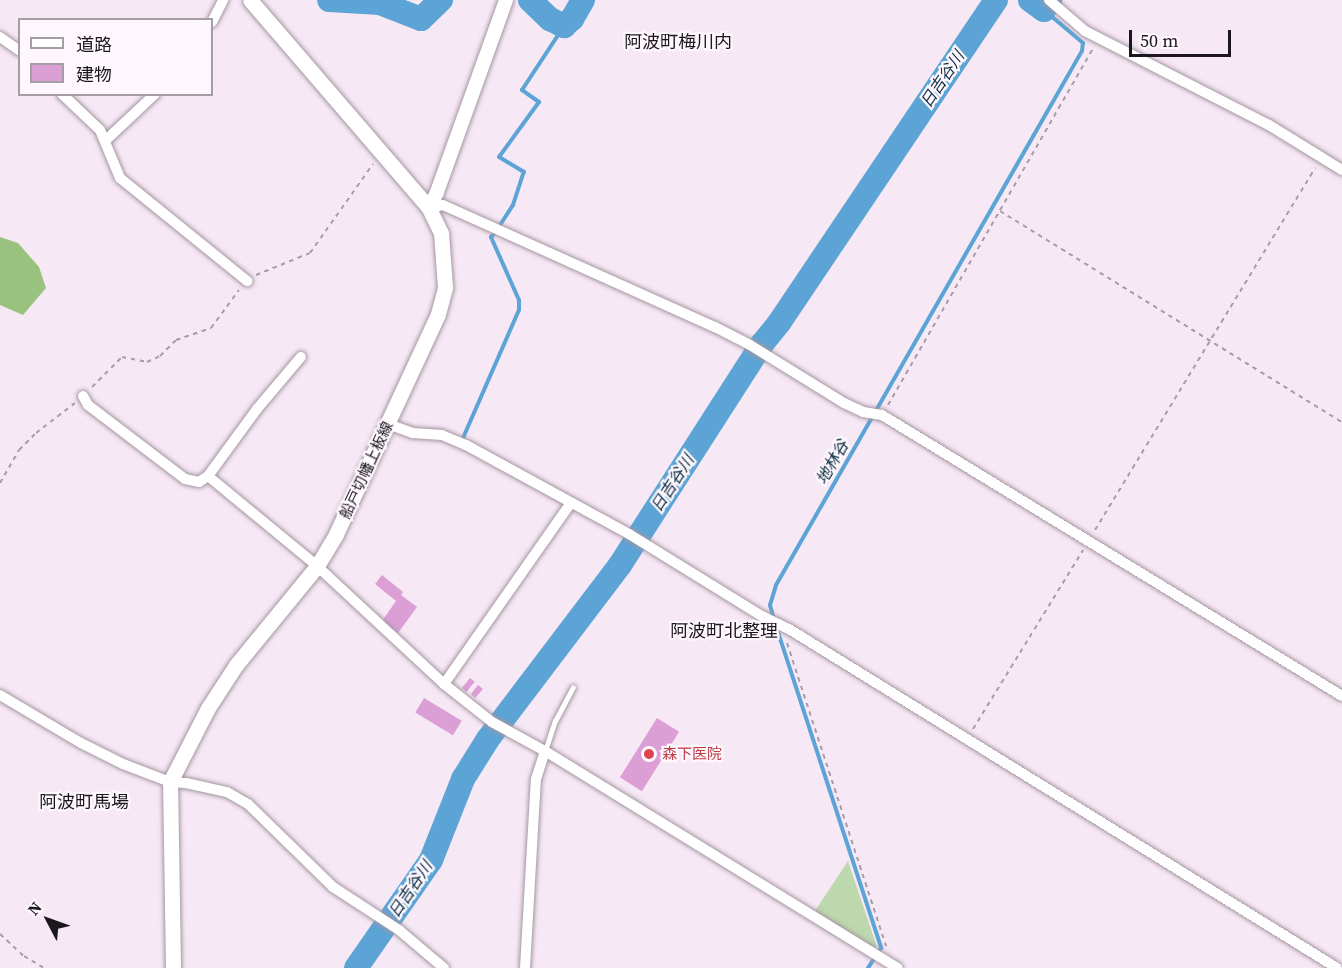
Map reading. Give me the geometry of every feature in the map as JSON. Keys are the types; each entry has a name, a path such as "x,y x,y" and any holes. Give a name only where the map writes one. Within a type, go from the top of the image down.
{"main road":[{"name":"船戸切幡上板線","path":"173,968 170,782 208,708 236,665 317,566 336,534 438,314 445,287 441,233 429,208 380,154 250,0"}],"street":[{"path":"213,20 223,0"},
{"path":"429,208 437,192 506,0"},
{"path":"1049,0 1098,38 1269,125 1342,170"},
{"path":"0,38 18,50"},
{"path":"64,96 100,130 120,178 247,281"},
{"path":"106,140 153,96"},
{"path":"429,208 443,205 750,345 844,404 877,414 1342,696"},
{"path":"83,396 88,405 185,479 199,482 208,476 256,409 301,357"},
{"path":"388,424 413,433 442,435 466,445 642,542 1336,968"},
{"path":"208,476 317,566 444,684 503,730 545,751 898,968"},
{"path":"444,684 570,504"},
{"path":"0,695 81,743 123,764 170,782 227,792 248,804 333,886 399,930 444,968"},
{"path":"525,968 536,779 545,751"}],"lane":[{"path":"545,751 555,721 573,687"}],"path":[{"path":"877,414 1000,211 1098,38"},
{"path":"0,483 25,444 83,396 122,357 147,362 160,357 176,340 211,328 253,276 310,254 380,154"},
{"path":"967,740 1322,158"},
{"path":"1000,211 1342,422"},
{"path":"779,624 786,639 887,950 879,956"},
{"path":"0,934 24,956 44,968"}],"green space":[{"path":"0,237 18,243 39,267 46,288 23,315 0,305"},
{"path":"848,861 877,947 872,947 815,911"}],"building":[{"path":"382,575 403,592 401,595 417,607 398,633 382,621 396,601 375,584"},
{"path":"470,678 475,682 466,692 462,688"},
{"path":"478,685 483,689 475,698 471,694"},
{"path":"424,698 462,721 453,735 415,713"},
{"path":"657,718 679,732 642,791 620,777"}],"waterway":[{"path":"329,0 380,3 421,19 441,0"},
{"path":"530,0 550,19 564,26 572,19 583,0"},
{"name":"日吉谷川","path":"356,968 431,860 463,779 488,739 620,565 762,344 779,323 996,0"},
{"name":"地林谷","path":"1030,0 1044,10 1050,0"},
{"name":"地林谷","path":"774,619 770,605 776,585 1082,51 1083,43 1044,10"},
{"path":"500,225 513,205 524,172 499,157 539,102 522,90 564,26"},
{"path":"463,438 519,310 519,300 491,237 494,234"},
{"name":"日吉谷川","path":"634,531 640,534"},
{"name":"地林谷","path":"776,626 881,948 868,968"}],"place":[{"name":"森下医院","path":"649,754"}],"district":[{"name":"阿波町梅川内","path":"678,42"},
{"name":"阿波町北整理","path":"724,631"},
{"name":"阿波町馬場","path":"84,802"}]}
